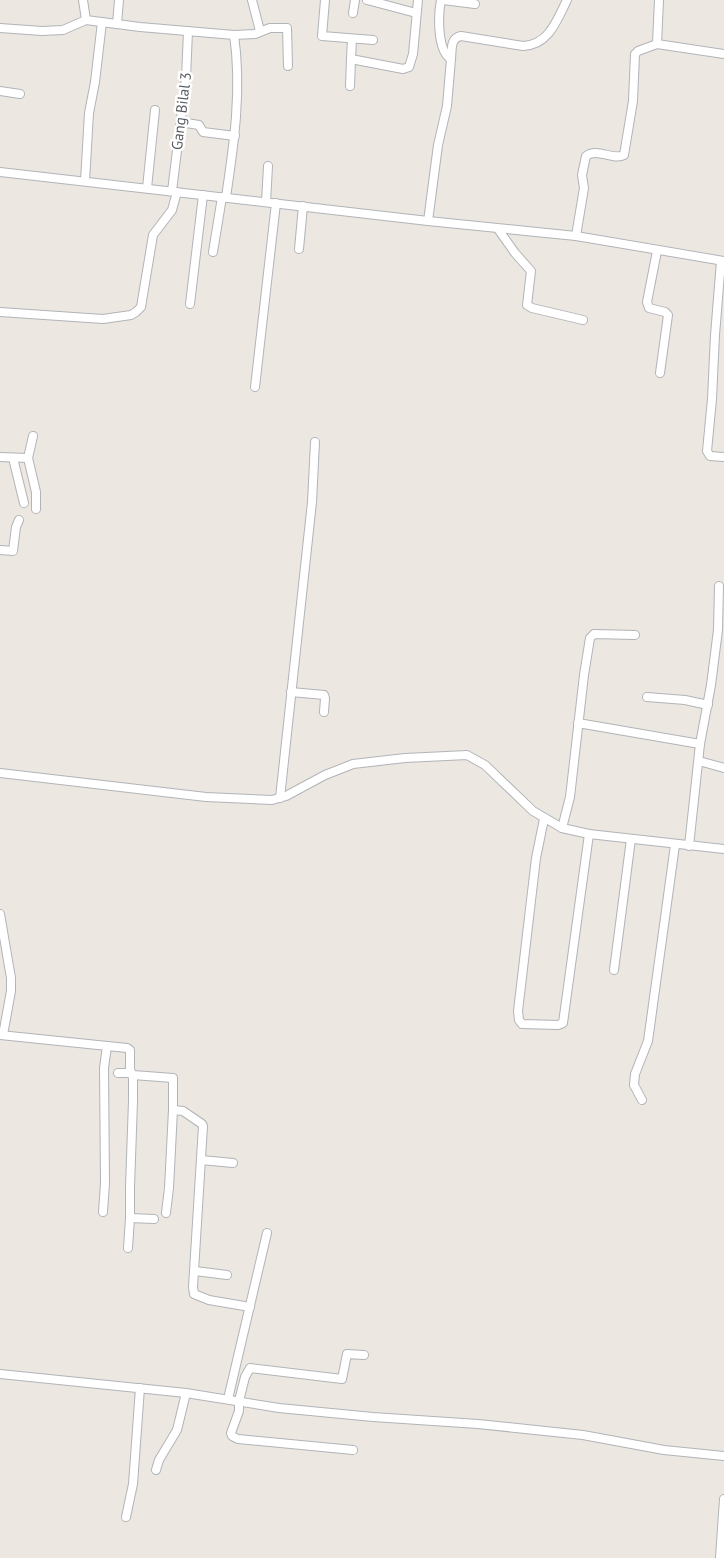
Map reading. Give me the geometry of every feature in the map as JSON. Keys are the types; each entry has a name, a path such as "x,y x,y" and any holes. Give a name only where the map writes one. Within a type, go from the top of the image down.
{"street":[{"path":"83,0 86,20"},
{"path":"117,24 119,0"},
{"path":"252,0 258,32"},
{"path":"325,0 322,36 373,40"},
{"path":"353,13 355,0"},
{"path":"367,0 416,13"},
{"path":"351,59 407,69 412,59 418,0"},
{"path":"451,59 444,53 441,38 439,12 442,0 475,4"},
{"path":"428,222 438,145 446,106 452,41 460,36 531,46 549,34 556,24 567,0"},
{"path":"657,44 659,0"},
{"path":"0,28 42,31 63,30 86,20 188,32 234,35 258,32 270,28 288,28 288,66"},
{"path":"85,181 89,113 95,82 102,22"},
{"name":"Gang Bilal 3","path":"0,312 103,319 124,317 136,312 141,307 153,234 172,210 186,78 188,32"},
{"path":"213,252 235,136 237,68 234,35"},
{"path":"350,86 352,39"},
{"path":"576,236 584,188 582,175 586,156 594,153 620,157 624,155 633,101 635,54 657,44 724,54"},
{"path":"0,92 20,94"},
{"path":"147,188 155,110"},
{"path":"180,122 199,125 202,132 235,136"},
{"path":"266,202 268,166"},
{"path":"0,172 428,222 576,236 723,261 715,335 707,451 710,456 724,457"},
{"path":"190,304 203,195"},
{"path":"255,388 276,203"},
{"path":"299,250 303,206"},
{"path":"498,229 514,253 531,270 527,305 532,308 583,320"},
{"path":"657,251 647,302 649,308 668,314 660,373"},
{"path":"33,436 28,458 36,492 36,509"},
{"path":"280,798 312,502 315,442"},
{"path":"0,457 28,458"},
{"path":"13,458 24,503"},
{"path":"21,493 36,492"},
{"path":"0,550 14,551 16,528 20,520"},
{"path":"689,846 700,744 708,705 718,630 719,586"},
{"path":"562,828 570,797 590,638 594,634 601,633 635,635"},
{"path":"291,692 324,695 324,712"},
{"path":"647,696 685,700 708,705"},
{"path":"578,723 700,744"},
{"path":"0,774 206,797 272,800 353,764 404,758 467,755 485,765 544,819 562,828 589,834 724,849"},
{"path":"699,761 724,768"},
{"path":"544,819 536,858 518,1011 519,1020 522,1024 558,1025 563,1023 589,834"},
{"path":"614,970 631,839"},
{"path":"642,1100 634,1084 635,1074 648,1041 674,844"},
{"path":"0,914 11,978 11,991 2,1035 127,1048 130,1050 133,1129 128,1248"},
{"path":"103,1212 105,1183 104,1068 107,1046"},
{"path":"118,1073 173,1078 169,1188 166,1213"},
{"path":"173,1110 183,1111 202,1125 203,1148 194,1295 209,1300 250,1306"},
{"path":"201,1160 234,1163"},
{"path":"130,1218 154,1219"},
{"path":"228,1399 267,1233"},
{"path":"195,1271 228,1275"},
{"path":"353,1450 246,1440 233,1438 231,1433 239,1411 239,1401 245,1377 250,1368 342,1379 348,1354 364,1355"},
{"path":"0,1374 186,1393 279,1408 478,1424 583,1435 664,1450 724,1456"},
{"path":"126,1517 133,1484 140,1388"},
{"path":"156,1470 159,1460 177,1430 186,1393"},
{"path":"720,1558 724,1499"}]}
